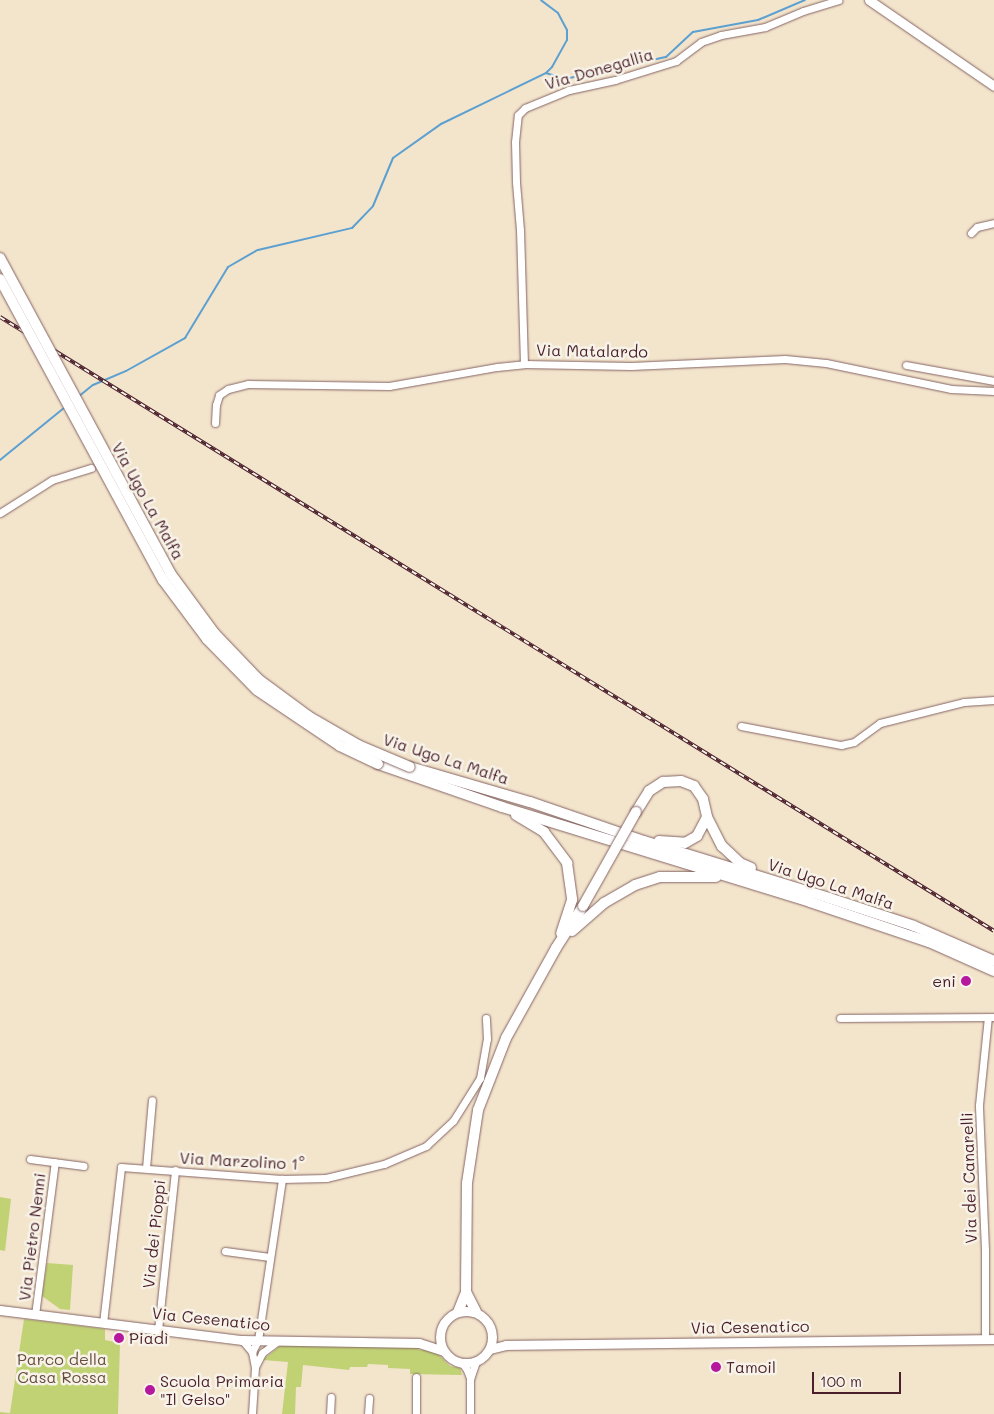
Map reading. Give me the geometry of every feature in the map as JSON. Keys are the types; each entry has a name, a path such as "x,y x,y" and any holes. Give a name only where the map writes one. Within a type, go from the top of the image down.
{"highway":[{"name":"Via Ugo La Malfa","path":"0,258 170,573 215,634 258,679 308,716 358,745 410,767 530,802 644,841 914,926 994,961"},
{"name":"Via Ugo La Malfa","path":"0,279 163,580 206,639 257,690 340,746 378,764 502,807 733,878 929,942 994,971"},
{"path":"458,1312 466,1292 467,1183 478,1110 506,1038 556,948 649,791 663,782 681,781 694,786 703,798 707,817 722,846 740,863 814,888 829,898"},
{"path":"502,807 544,832 567,862 572,900 556,948"},
{"path":"644,841 655,840 685,843 697,836 707,817"},
{"path":"556,948 604,902 634,884 660,877 733,878"},
{"path":"466,1292 476,1312"}],"main road":[{"path":"869,0 994,86"},
{"name":"Via Cesenatico","path":"0,1310 242,1340 419,1343 444,1350"},
{"path":"493,1333 490,1349 476,1362 462,1363 455,1361 444,1350 440,1332 444,1324 458,1312 476,1312 490,1324 493,1333 506,1345"},
{"name":"Via Cesenatico","path":"419,1343 430,1340 440,1332"},
{"name":"Via Cesenatico","path":"490,1349 506,1345 990,1340"}],"street":[{"name":"Via Donegallia","path":"524,364 515,142 518,115 526,108 569,90 615,80 676,61 701,42 765,27 803,11 838,0"},
{"path":"974,230 994,223"},
{"name":"Via Matalardo","path":"215,423 219,395 228,388 248,384 389,386 524,364 631,366 785,359 826,363 951,389 994,391"},
{"path":"906,365 994,381"},
{"path":"0,513 52,480 91,468"},
{"path":"742,726 841,745 854,742 880,723 964,702 994,700"},
{"name":"Via dei Canarelli","path":"840,1018 991,1017 979,1105 990,1340"},
{"name":"Via Marzolino 1°","path":"102,1323 120,1167 282,1179 326,1178 384,1164 426,1146 453,1121 480,1078 486,1053 486,1018"},
{"path":"146,1168 152,1100"},
{"path":"30,1159 84,1166"},
{"name":"Via Pietro Nenni","path":"35,1315 55,1162"},
{"name":"Via dei Pioppi","path":"158,1330 175,1170"},
{"path":"252,1352 258,1340 282,1179"},
{"path":"225,1250 270,1257"},
{"path":"242,1340 252,1352 255,1367 252,1414"},
{"path":"258,1340 262,1353"},
{"path":"255,1367 262,1353 278,1341"},
{"path":"470,1379 476,1362"},
{"path":"462,1363 468,1370 470,1379 470,1414"},
{"path":"416,1377 416,1414"},
{"path":"330,1414 331,1396"},
{"path":"368,1414 369,1398"}],"green space":[{"path":"0,1197 11,1199 5,1251 0,1250"},
{"path":"47,1263 73,1265 70,1310 60,1309 42,1296"},
{"name":"Parco della Casa Rossa","path":"24,1319 105,1329 105,1340 120,1343 118,1414 0,1414 0,1412 10,1413"},
{"path":"289,1343 417,1346 419,1350 430,1350 438,1354 450,1366 460,1368 462,1375 410,1374 410,1369 388,1368 388,1365 368,1364 367,1367 350,1367 349,1370 303,1365 301,1387 296,1387 295,1414 282,1414 288,1362 263,1360 280,1346"}],"waterway":[{"path":"78,397 93,385 126,371 185,338 228,267 258,250 352,228 373,206 393,158 441,124 546,73 552,67 567,40 567,30 558,13 541,0"},
{"path":"546,73 565,79 666,57 693,32 758,20 805,0"},
{"path":"0,460 64,408"}],"railway":[{"path":"0,317 994,931"}],"place":[{"name":"eni","path":"966,981"},
{"name":"Piadì","path":"119,1338"},
{"name":"Tamoil","path":"716,1367"},
{"name":"Scuola Primaria \"Il Gelso\"","path":"150,1390"}]}
